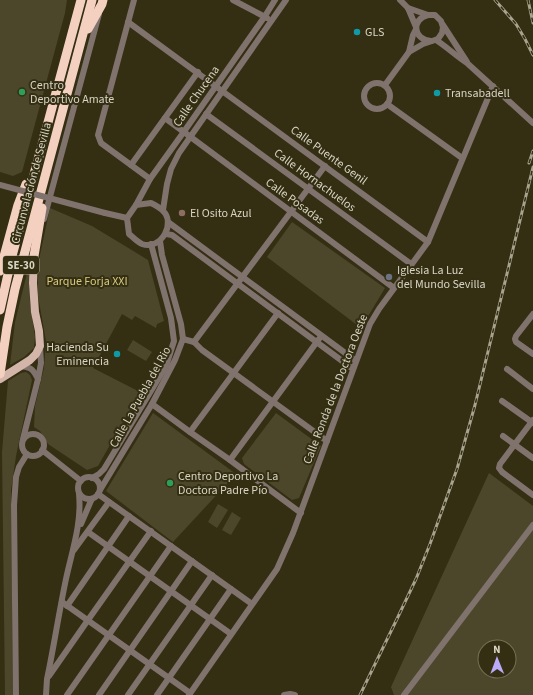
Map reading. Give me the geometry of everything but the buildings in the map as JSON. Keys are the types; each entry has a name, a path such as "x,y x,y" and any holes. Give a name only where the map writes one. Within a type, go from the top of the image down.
{"highway":[{"path":"73,28 74,0"},
{"name":"Circunvalación de Sevilla","path":"0,310 12,256 81,0"},
{"name":"Circunvalación de Sevilla","path":"0,374 7,326 15,289 92,0"},
{"path":"80,45 102,2"},
{"path":"0,271 18,205 47,128"},
{"path":"34,256 50,158"}],"main road":[{"path":"0,379 30,360 36,354 40,346 35,312 33,283 34,256"}],"street":[{"path":"134,0 98,135 101,143 150,179"},
{"path":"233,0 272,20"},
{"name":"Calle Chucena","path":"136,205 150,179 275,0"},
{"name":"Calle Chucena","path":"163,210 171,169 179,153 286,0"},
{"path":"400,0 408,8 421,38 445,45 533,123"},
{"path":"34,256 102,2"},
{"path":"408,8 428,15"},
{"path":"385,85 408,52 418,22 424,16 432,14 438,17 467,63"},
{"name":"Calle Puente Genil","path":"128,22 428,242"},
{"path":"408,52 440,37 443,25"},
{"path":"131,164 198,72"},
{"path":"377,82 385,85 390,92 387,104 380,109 370,108 363,99 364,91 369,85 377,82"},
{"name":"Calle Ronda de la Doctora Oeste","path":"190,694 277,569 301,513 372,320 428,242 493,86"},
{"path":"387,104 462,158"},
{"name":"Calle Hornachuelos","path":"206,114 411,264"},
{"name":"Calle Posadas","path":"165,118 183,133 394,288"},
{"path":"194,342 325,166"},
{"path":"0,185 127,218"},
{"path":"151,203 163,210 168,222 166,234 160,241 151,244 142,244 129,234 127,218 136,205 151,203"},
{"path":"168,222 356,361"},
{"path":"166,234 172,235 354,369"},
{"name":"Calle La Puebla del Rio","path":"99,492 152,404 175,360 183,339 181,324 162,255 160,241"},
{"name":"Calle La Puebla del Rio","path":"92,478 104,469 166,366 174,341 171,318 151,244"},
{"path":"190,432 278,313"},
{"path":"532,317 515,339 516,342 533,354"},
{"path":"230,460 321,336"},
{"path":"183,339 194,342 202,350 327,441"},
{"path":"28,420 30,428 41,438 43,444 42,450 37,455 27,454 23,449 22,442 38,379 40,346"},
{"path":"20,366 29,367 35,372 38,379"},
{"path":"507,369 533,389"},
{"path":"502,401 532,422 500,464 499,468 502,472 533,495"},
{"path":"152,404 301,513"},
{"path":"23,439 28,435 35,434"},
{"path":"503,436 533,458"},
{"path":"42,450 81,481"},
{"path":"16,695 14,505 16,477 19,466 27,454"},
{"path":"52,669 65,604 66,580 76,535 80,503 78,487 81,481 86,478 92,478 99,484 99,492 92,499 76,535"},
{"path":"99,492 109,502 252,604"},
{"path":"79,494 85,499 92,499"},
{"path":"72,553 109,502"},
{"path":"65,604 129,516"},
{"path":"404,695 533,525"},
{"path":"46,695 47,679 52,669 150,531"},
{"path":"88,532 231,634"},
{"path":"67,695 171,546"},
{"path":"99,695 192,561"},
{"path":"128,695 212,575"},
{"path":"157,695 232,589"},
{"path":"65,604 190,694"},
{"path":"284,695 295,695"}],"green space":[{"name":"Centro Deportivo Amate","path":"0,0 67,0 65,13 22,172 13,176 0,172"},
{"name":"Parque Forja XXI","path":"50,208 92,226 148,260 164,321 157,324 156,328 135,316 132,320 122,314 93,368 140,392 98,466 87,470 48,444 40,431 34,427 35,406 44,368 46,341 38,296 38,278 40,255"},
{"path":"292,222 385,288 361,328 267,257"},
{"path":"30,261 29,283 30,303 35,337 34,348 24,357 10,365 15,322"},
{"path":"133,340 152,352 146,361 127,350"},
{"path":"26,372 30,375 32,380 16,456 11,490 13,695 5,695 2,452 8,381 21,373"},
{"name":"Centro Deportivo La Doctora Padre Pío","path":"153,413 236,474 173,542 106,491"},
{"path":"276,413 321,446 299,498 292,500 244,464 242,458"},
{"path":"489,473 533,506 533,695 394,695 391,687"},
{"path":"218,504 228,510 217,528 208,522"},
{"path":"232,512 241,518 231,535 222,530"}],"railway":[{"path":"495,0 516,24 533,55"},
{"path":"528,0 533,23"},
{"path":"529,163 533,151"},
{"path":"360,695 416,579 457,469 475,405 533,167"}],"place":[{"name":"GLS","path":"357,32"},
{"name":"Centro Deportivo Amate","path":"22,92"},
{"name":"Transabadell","path":"437,93"},
{"name":"El Osito Azul","path":"182,213"},
{"name":"Iglesia La Luz del Mundo Sevilla","path":"389,277"},
{"name":"Hacienda Su Eminencia","path":"117,354"},
{"name":"Centro Deportivo La Doctora Padre Pío","path":"170,483"}]}
